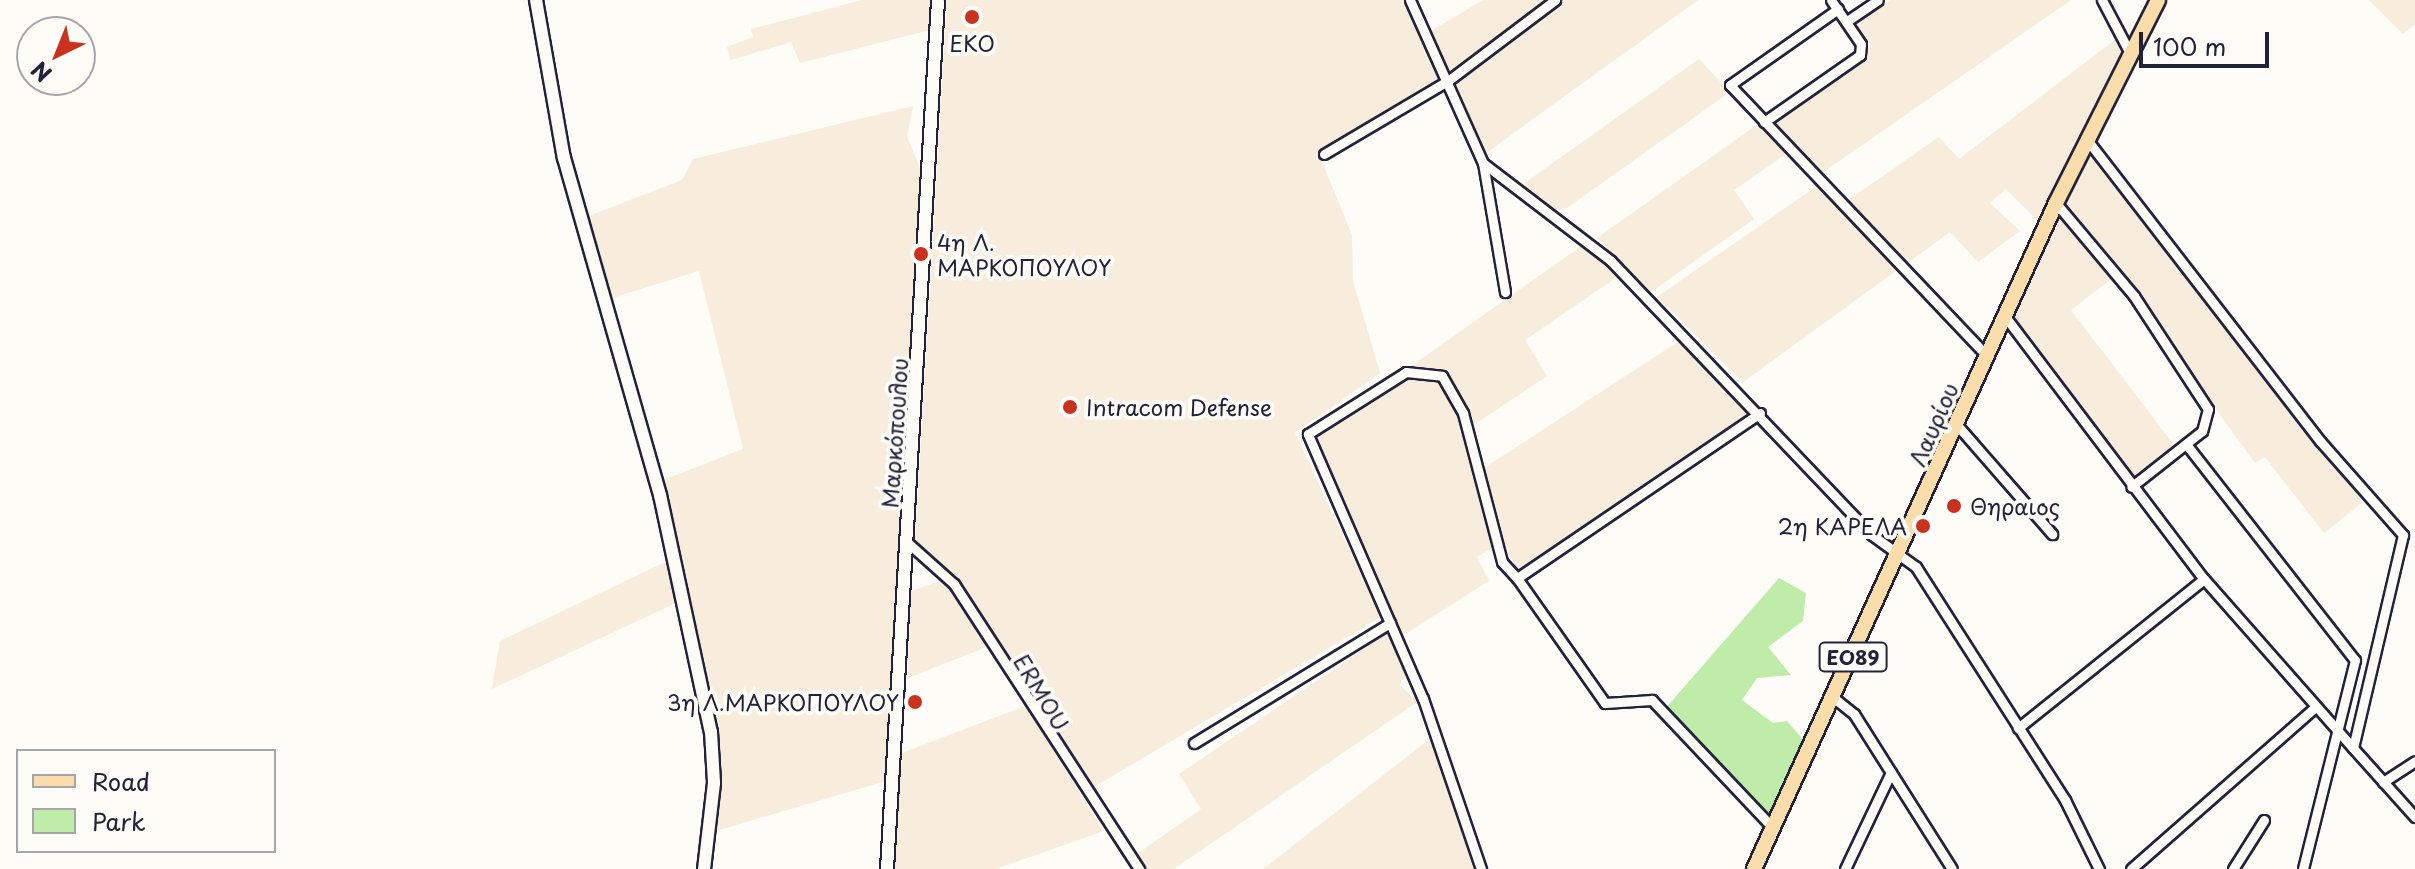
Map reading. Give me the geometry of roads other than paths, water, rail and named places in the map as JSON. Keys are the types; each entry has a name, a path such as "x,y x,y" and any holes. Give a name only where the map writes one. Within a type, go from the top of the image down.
{"main road":[{"name":"Λαυρίου","path":"1754,869 2086,138 2158,0"}],"street":[{"path":"536,0 564,158 660,495 711,732 714,783 704,869"},
{"name":"Μαρκόπουλου","path":"887,869 938,0"},
{"path":"1410,0 1449,80 1483,163 1505,292"},
{"path":"1324,154 1449,80 1555,0"},
{"path":"1764,122 1860,55 1847,21 1831,0"},
{"path":"1847,21 1878,0"},
{"path":"2102,0 2130,53"},
{"path":"1838,9 1730,85 1987,356"},
{"path":"2086,138 2320,441 2403,535 2353,748"},
{"path":"1483,163 1611,261 1760,413 1872,535 1900,552 1932,587 2099,869"},
{"path":"2056,203 2134,296 2208,409 2202,431 2131,487"},
{"path":"2004,315 2131,487 2204,579 2314,708 2415,817"},
{"path":"1481,869 1390,623 1307,441 1314,428 1406,372 1426,370 1451,386 1502,562 1517,578 1605,703 1652,700 1773,828"},
{"path":"1517,578 1760,413"},
{"path":"1957,425 2052,534"},
{"path":"2186,444 2355,660 2303,869"},
{"name":"ERMOU","path":"907,542 954,584 1139,869"},
{"path":"2018,728 2204,579"},
{"path":"1194,743 1390,623"},
{"path":"1834,698 1854,714 1948,867"},
{"path":"2131,869 2314,708"},
{"path":"2383,782 2415,761"},
{"path":"1845,869 1891,772"},
{"path":"2233,869 2264,820"}],"place":[{"name":"EKO","path":"972,17"},
{"name":"4η Λ. ΜΑΡΚΟΠΟΥΛΟΥ","path":"921,254"},
{"name":"Intracom Defense","path":"1070,407"},
{"name":"Θηραιος","path":"1954,506"},
{"name":"2η ΚΑΡΕΛΑ","path":"1923,526"},
{"name":"3η Λ.ΜΑΡΚΟΠΟΥΛΟΥ","path":"915,702"}]}
